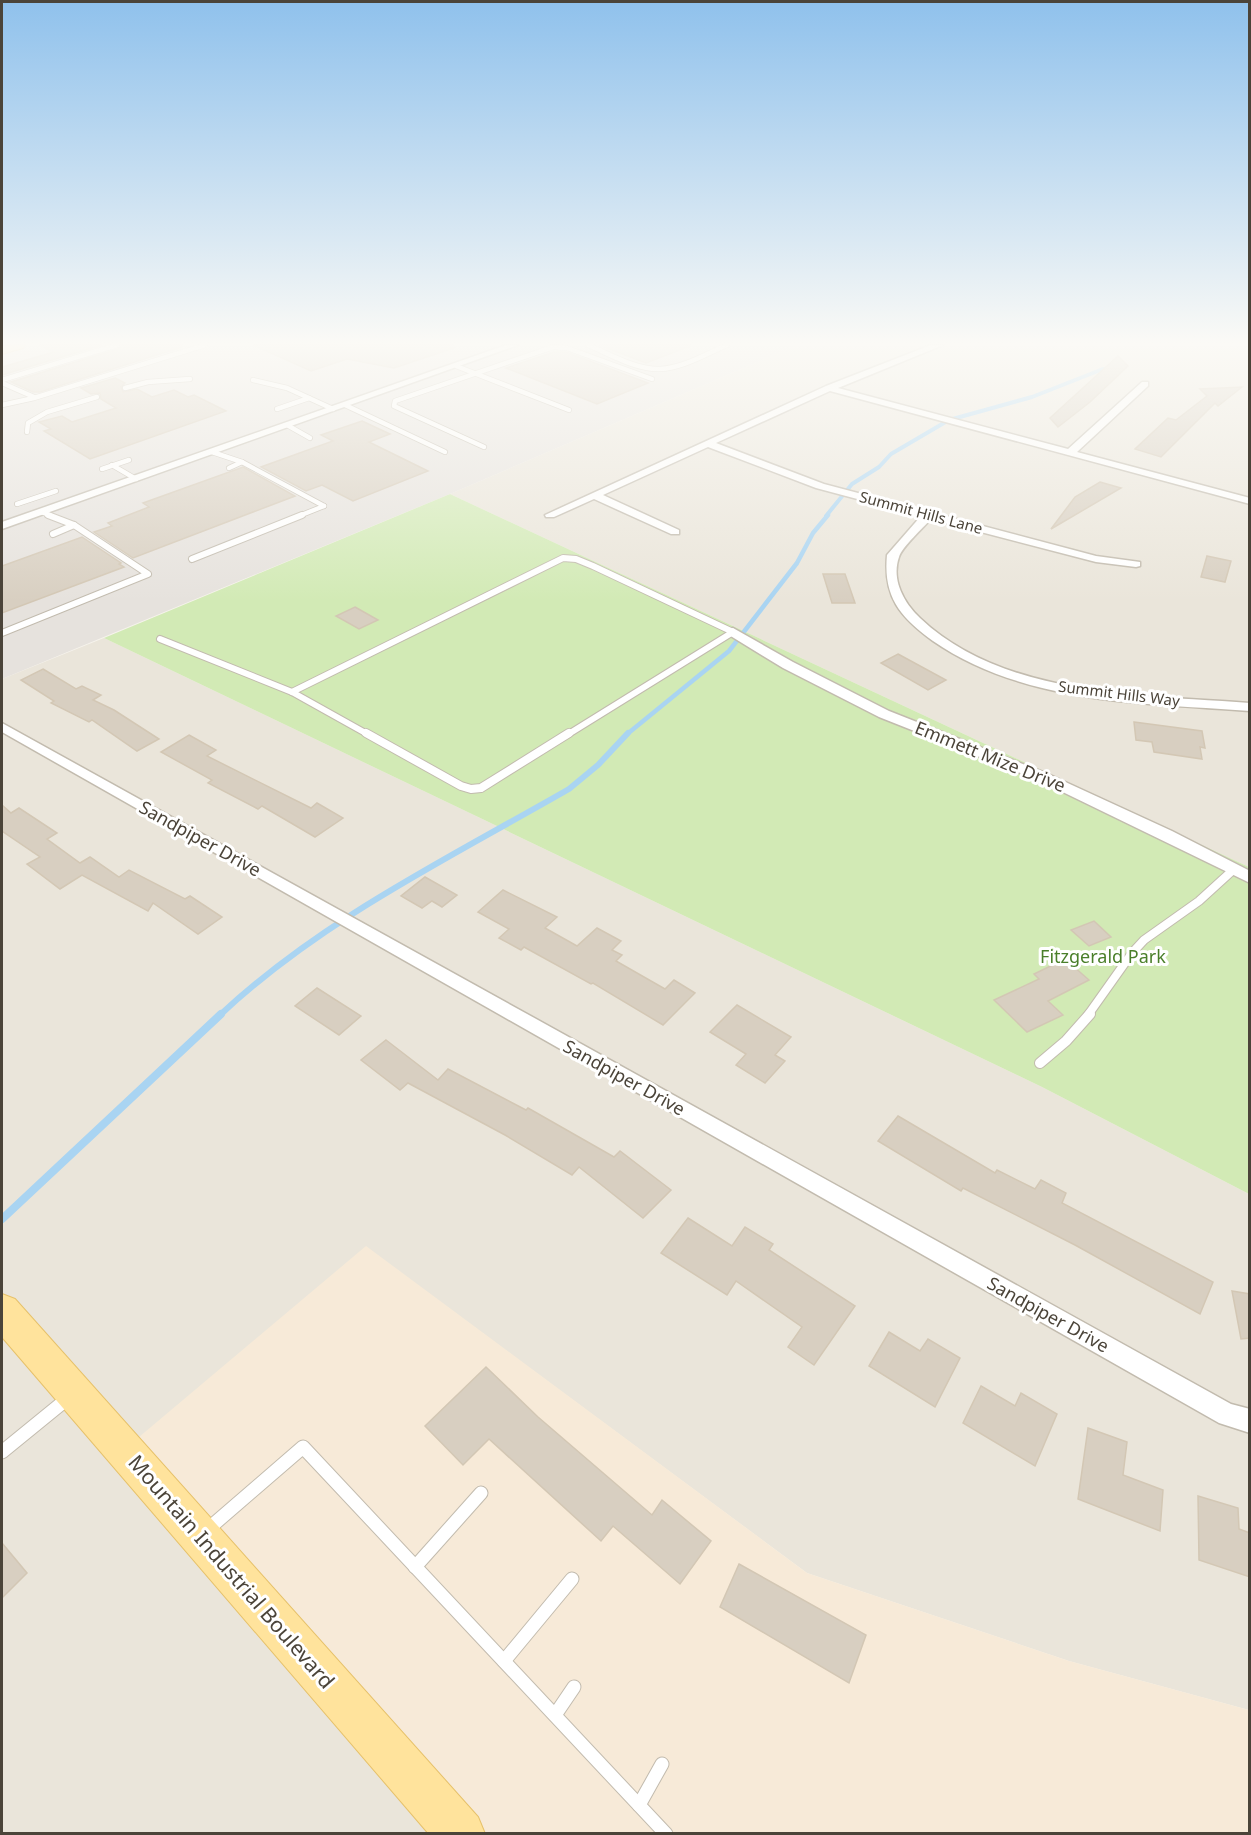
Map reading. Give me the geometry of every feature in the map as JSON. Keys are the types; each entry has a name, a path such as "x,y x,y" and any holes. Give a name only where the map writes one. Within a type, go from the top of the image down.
{"main road":[{"name":"Mountain Industrial Boulevard","path":"2,1311 460,1833"}],"street":[{"path":"2,526 271,431"},
{"path":"550,515 738,431"},
{"path":"987,431 1250,501"},
{"path":"1070,453 1094,431"},
{"name":"Summit Hills Lane","path":"710,444 820,486 1096,559 1136,564"},
{"path":"595,495 675,532"},
{"name":"Summit Hills Way","path":"928,515 893,555 893,588 914,620 934,638 959,653 997,669 1054,687 1097,694 1250,707"},
{"name":"Emmett Mize Drive","path":"733,632 788,665 885,714 1070,789 1250,878"},
{"name":"Sandpiper Drive","path":"2,727 1227,1415 1250,1421"}],"lane":[{"path":"297,431 310,438"},
{"path":"400,431 445,452"},
{"path":"448,431 484,447"},
{"path":"192,559 324,507 242,462 212,452"},
{"path":"102,469 129,460"},
{"path":"229,468 242,462"},
{"path":"112,465 136,479"},
{"path":"17,504 56,491"},
{"path":"38,498 54,508"},
{"path":"2,633 148,574 74,525 41,512"},
{"path":"53,534 74,525"},
{"path":"292,692 563,558 576,559 593,566 733,632"},
{"path":"160,639 292,692 461,786 471,789 481,788 733,632"},
{"path":"1040,1063 1066,1041 1144,940 1199,901 1233,870"},
{"path":"2,1452 74,1393"},
{"path":"200,1537 303,1448 666,1833"},
{"path":"415,1567 481,1494"},
{"path":"504,1661 572,1579"},
{"path":"555,1715 574,1687"},
{"path":"639,1805 662,1764"}],"shaded area":[{"path":"2,431 598,431 450,494 2,679"},
{"path":"598,431 1249,431 1249,867 450,494"},
{"path":"104,638 1042,1087 1249,1194 1249,1710 1069,1661 807,1573 366,1247 460,1833 2,1834 2,679"},
{"path":"366,1246 807,1573 1069,1661 1249,1710 1249,1833 460,1833 126,1448"}],"green space":[{"name":"Fitzgerald Park","path":"450,494 1249,867 1249,1194 1042,1087 104,638"}],"building":[{"path":"45,431 170,431 90,459"},
{"path":"334,431 383,431 390,434 369,442 428,471 353,501 322,485 306,491 261,467 333,441 321,435"},
{"path":"1155,431 1187,431 1161,457 1135,449"},
{"path":"243,467 295,496 133,558 94,532 112,526 108,523 149,507 143,503"},
{"path":"1100,482 1121,488 1051,529 1075,497"},
{"path":"82,537 124,567 2,613 2,566"},
{"path":"1207,556 1231,561 1225,582 1201,577"},
{"path":"823,574 845,574 855,603 832,603"},
{"path":"355,607 378,620 359,629 336,616"},
{"path":"898,654 946,680 928,690 881,663"},
{"path":"43,669 76,689 82,686 101,695 93,700 114,710 159,739 137,751 92,720 89,722 51,703 54,701 21,680"},
{"path":"1134,722 1202,731 1205,748 1200,747 1202,759 1154,752 1152,742 1136,740"},
{"path":"189,735 216,750 207,756 311,808 317,803 343,818 315,837 262,806 258,809 208,783 212,780 161,752"},
{"path":"2,805 11,813 19,808 57,833 47,839 80,863 90,857 119,877 129,870 185,899 190,896 222,917 198,934 153,903 148,911 82,875 60,889 27,864 40,857 2,831"},
{"path":"425,877 457,895 442,907 432,901 422,908 401,896"},
{"path":"503,890 557,917 545,928 577,946 597,928 621,941 612,950 622,955 616,961 665,989 674,980 695,993 663,1025 593,983 591,984 524,947 521,950 499,938 509,929 478,912"},
{"path":"1094,921 1111,937 1089,946 1071,930"},
{"path":"1065,959 1089,980 1048,1001 1063,1015 1027,1032 994,1000 1039,979 1034,974"},
{"path":"317,988 361,1016 339,1035 295,1006"},
{"path":"737,1005 791,1037 775,1055 785,1061 765,1083 736,1065 746,1054 710,1032"},
{"path":"386,1040 438,1080 448,1069 526,1110 528,1108 614,1157 620,1151 671,1190 643,1218 579,1167 572,1175 505,1135 408,1083 400,1090 361,1060"},
{"path":"898,1116 995,1173 997,1170 1035,1189 1041,1180 1066,1193 1062,1203 1213,1282 1200,1314 1075,1245 963,1188 961,1191 878,1141"},
{"path":"688,1218 732,1246 745,1227 773,1244 769,1250 855,1306 814,1365 788,1347 802,1327 736,1281 727,1295 661,1253"},
{"path":"1232,1291 1250,1294 1250,1338 1241,1339"},
{"path":"889,1332 920,1351 928,1339 960,1358 935,1407 869,1366"},
{"path":"486,1367 538,1417 652,1515 662,1500 711,1541 680,1584 613,1526 601,1541 489,1439 463,1465 425,1426"},
{"path":"981,1386 1015,1406 1021,1393 1057,1414 1035,1466 963,1423"},
{"path":"1088,1428 1127,1442 1123,1475 1163,1490 1160,1531 1078,1499"},
{"path":"1198,1496 1238,1508 1239,1529 1250,1533 1250,1577 1199,1560"},
{"path":"2,1543 27,1573 2,1598"},
{"path":"739,1564 866,1635 849,1683 720,1607"}],"waterway":[{"path":"826,516 852,484 879,467 891,454 931,431"},
{"path":"627,735 729,651 797,563 813,533 828,515"},
{"path":"220,1015 300,949 343,920 387,892 569,789 598,765 627,735"},
{"path":"2,1219 221,1014"}]}
